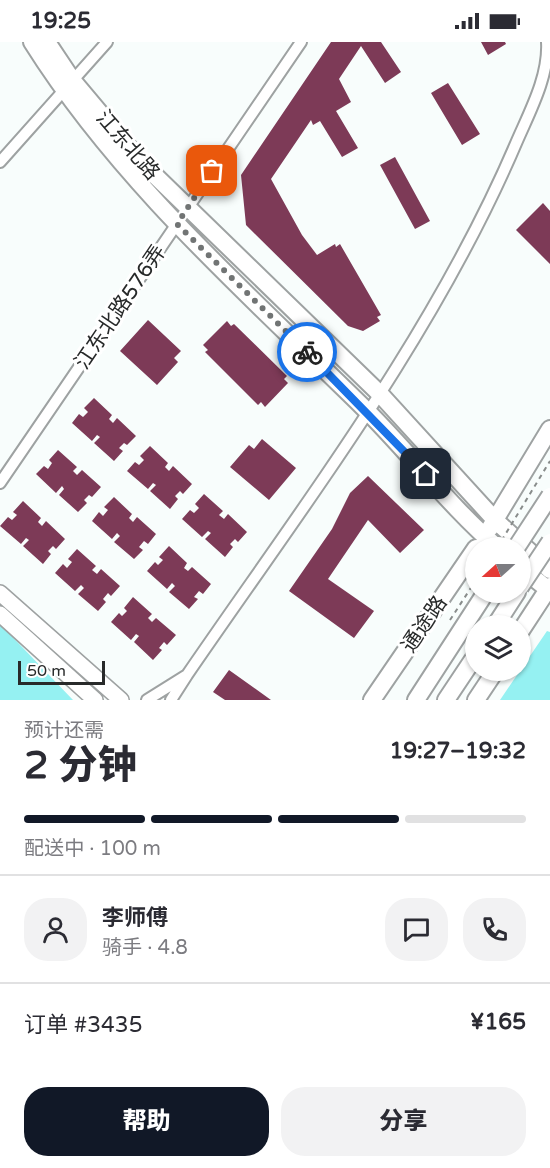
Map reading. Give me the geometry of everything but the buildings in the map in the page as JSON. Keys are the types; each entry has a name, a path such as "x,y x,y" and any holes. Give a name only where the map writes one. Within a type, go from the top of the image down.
{"main road":[{"name":"江东北路","path":"32,42 68,86 127,171 177,224 368,412 473,537"},
{"name":"江东北路","path":"47,42 68,86 187,208 380,394 496,520 550,570"},
{"name":"通途路","path":"484,537 550,429"},
{"path":"523,537 550,496"},
{"path":"531,570 550,542"},
{"name":"通途路","path":"372,700 465,564"},
{"path":"531,575 549,589 531,616"},
{"path":"0,593 121,700"},
{"path":"416,700 479,603"},
{"path":"0,614 95,700"},
{"path":"446,700 465,672"},
{"path":"476,700 488,681"}],"street":[{"path":"0,162 107,42"},
{"name":"江东北路576弄","path":"0,483 301,42"},
{"path":"171,700 380,394 493,198 538,91 547,42"},
{"path":"147,700 187,675"}],"path":[{"path":"504,537 550,461"}],"shaded area":[{"path":"0,624 73,700 0,700"},
{"path":"547,631 550,632 550,700 500,700 513,681 531,681 531,654"}],"way so far":[{"path":"212,171 177,224 307,352"}],"route":[{"path":"307,352 426,474"}]}
